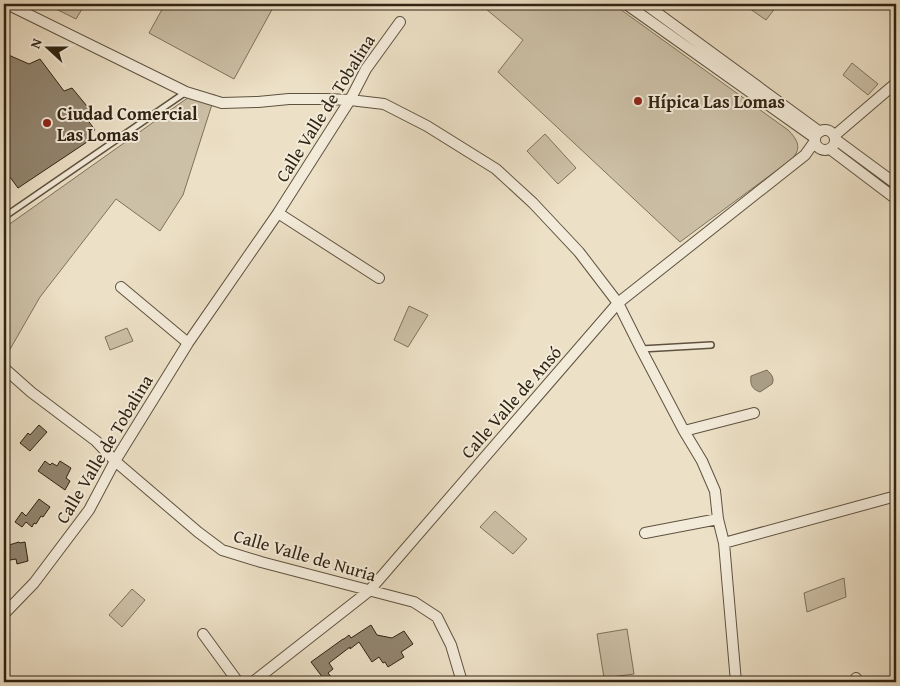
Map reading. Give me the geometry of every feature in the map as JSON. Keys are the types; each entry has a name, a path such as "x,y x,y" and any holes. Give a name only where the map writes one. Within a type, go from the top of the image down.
{"street":[{"path":"7,4 186,92 222,103 289,99 350,100 384,104 427,126 496,168 533,203 579,252 618,303 702,461 715,491 718,519 724,544 736,682"},
{"path":"626,4 896,184"},
{"path":"645,4 827,138 896,199"},
{"name":"Calle Valle de Tobalina","path":"4,614 34,584 89,510 115,461 188,343 278,213 350,100 366,69 400,22"},
{"path":"827,138 896,83"},
{"name":"Calle Valle de Ansó","path":"253,682 369,591 618,303 827,138"},
{"path":"278,213 379,278"},
{"path":"121,288 188,343"},
{"name":"Calle Valle de Nuria","path":"4,368 31,392 96,442 115,461 198,532 222,550 414,602 437,617 450,645 462,682"},
{"path":"684,430 754,413"},
{"path":"724,544 896,496"},
{"path":"645,533 718,519"},
{"path":"203,634 238,682"}],"lane":[{"path":"4,217 186,92"},
{"path":"641,349 711,345"}],"shaded area":[{"path":"46,4 85,4 76,19"},
{"path":"165,4 275,4 234,79 149,33"},
{"name":"Hípica Las Lomas","path":"480,4 613,4 788,130 798,144 797,151 792,159 680,242 498,72 523,40"},
{"path":"743,4 772,4 776,7 766,20"},
{"path":"852,63 878,84 868,95 843,75"},
{"path":"196,92 215,95 183,195 160,231 116,199 40,297 5,358 4,228"},
{"path":"545,134 576,168 558,184 527,151"},
{"path":"409,306 428,315 408,347 394,340"},
{"path":"127,328 133,341 110,350 105,337"},
{"path":"767,370 772,376 773,382 760,392 752,386 751,376"},
{"path":"495,511 527,539 513,554 480,527"},
{"path":"844,578 846,597 807,612 804,593"},
{"path":"132,589 145,600 122,627 109,615"},
{"path":"627,629 634,674 604,678 597,634"}],"building":[{"name":"Ciudad Comercial Las Lomas","path":"4,53 29,64 40,59 64,91 72,88 91,111 84,115 95,130 87,134 90,140 18,188 7,173 4,175"},
{"path":"39,425 47,432 30,451 20,443 28,433 30,435"},
{"path":"45,461 50,465 52,463 57,466 60,461 71,468 66,478 70,481 65,490 38,471"},
{"path":"39,499 50,507 36,524 34,523 32,527 26,522 22,527 15,522 22,512 26,516"},
{"path":"25,542 28,561 17,564 16,559 4,561 4,550 10,548 9,545"},
{"path":"371,625 377,635 392,638 404,631 413,644 401,652 404,657 388,667 379,657 372,662 359,642 329,663 333,669 328,673 335,682 326,682 311,662 349,635 351,638"}],"place":[{"name":"Hípica Las Lomas","path":"638,101"},
{"name":"Ciudad Comercial Las Lomas","path":"47,123"}]}
